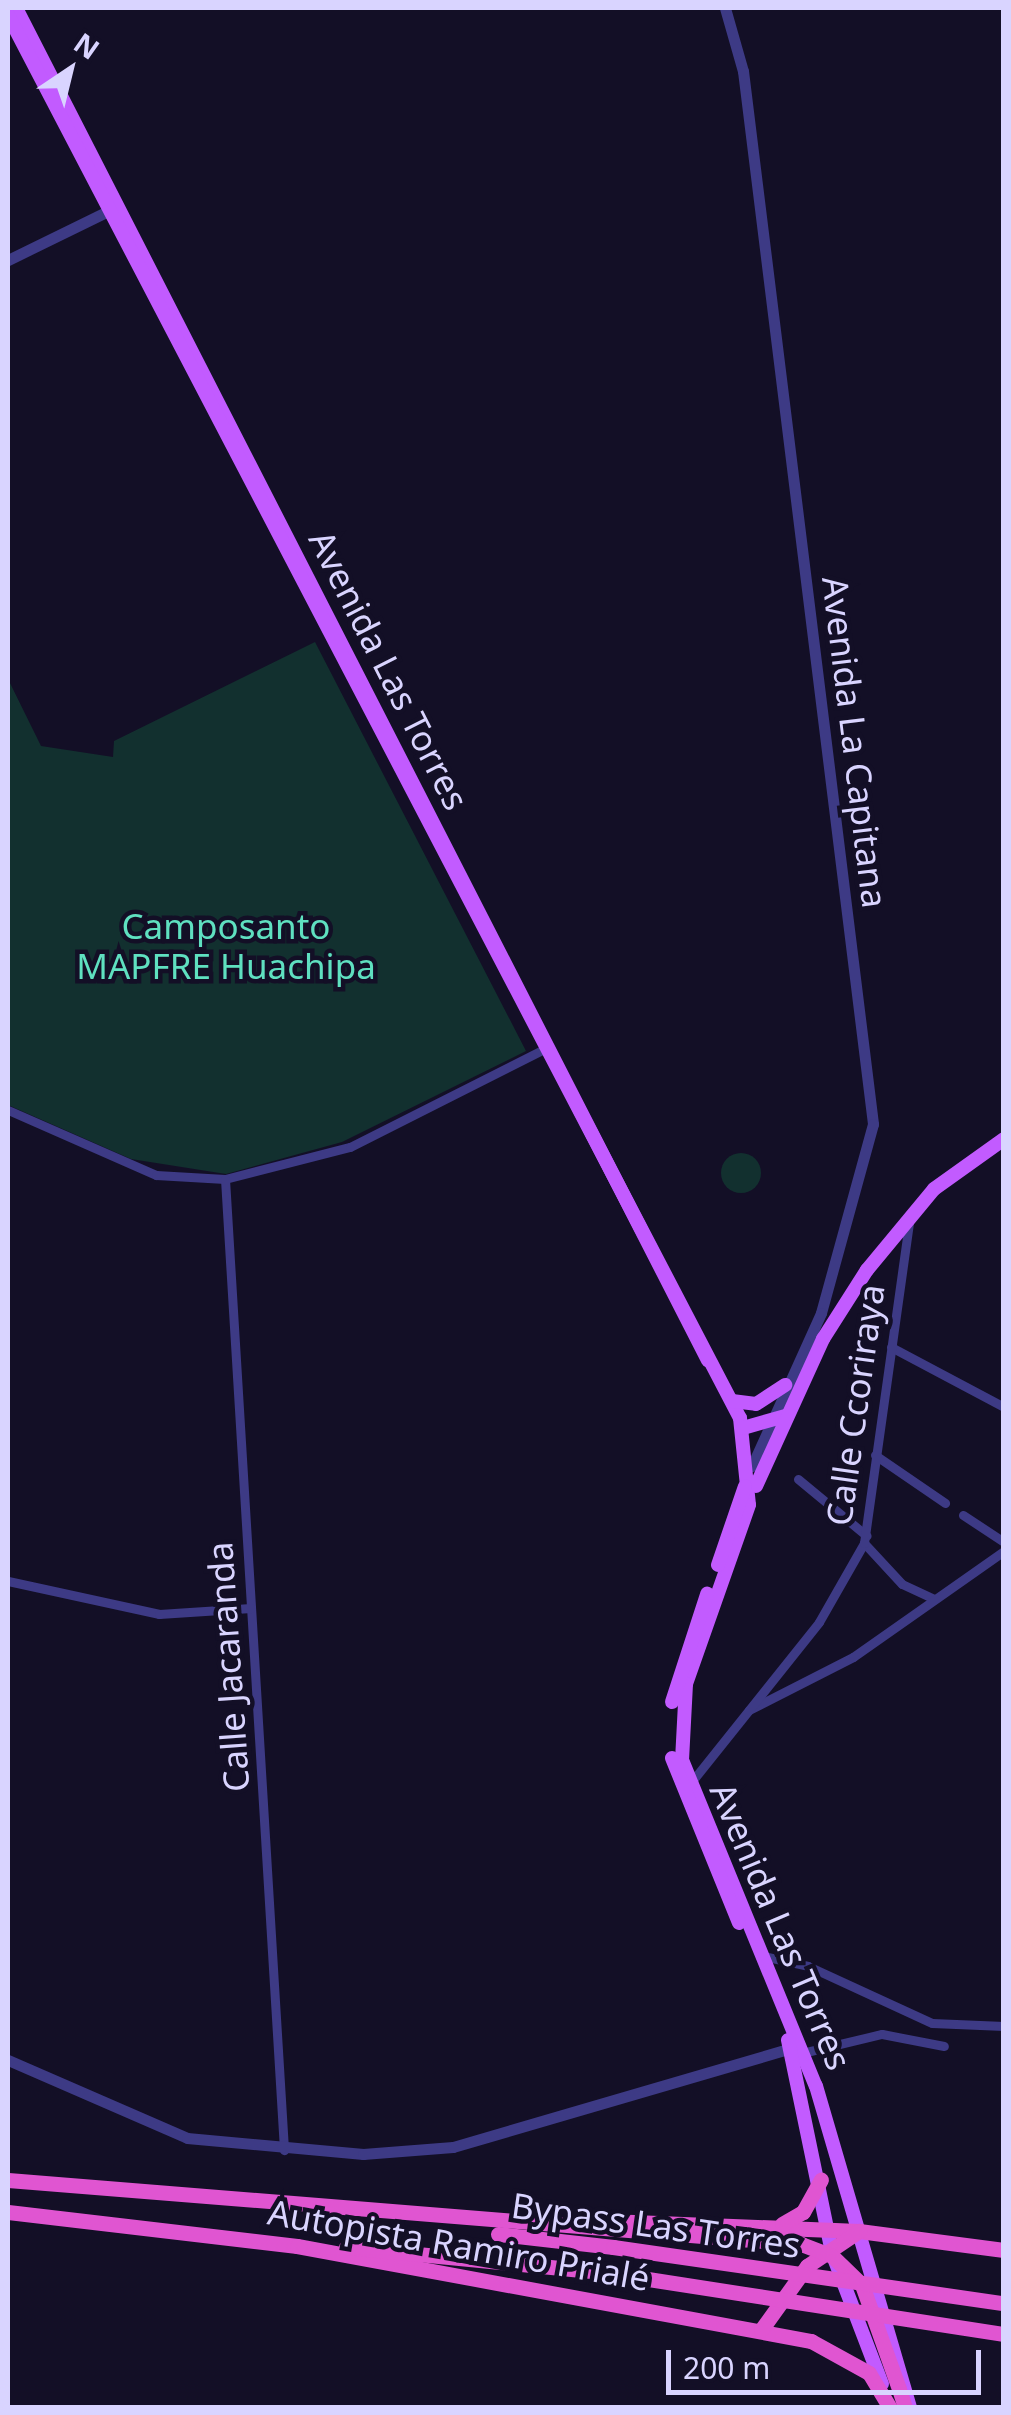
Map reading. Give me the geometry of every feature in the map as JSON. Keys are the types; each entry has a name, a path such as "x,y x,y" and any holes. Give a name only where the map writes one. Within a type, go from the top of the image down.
{"highway":[{"name":"Autopista Ramiro Prialé","path":"8,2180 300,2210 801,2244 838,2260 862,2284 891,2388"},
{"path":"776,2226 803,2212 821,2180"},
{"name":"Bypass Las Torres","path":"300,2210 613,2248 1004,2303"},
{"name":"Autopista Ramiro Prialé","path":"8,2212 297,2246 761,2330 833,2349 891,2388"},
{"path":"476,2223 859,2230 1004,2250"},
{"path":"761,2330 803,2271 859,2230"},
{"name":"Bypass Las Torres","path":"297,2246 609,2273 1004,2334"},
{"path":"891,2388 907,2408"},
{"name":"Avenida Las Torres","path":"890,2408 891,2388"}],"main road":[{"name":"Avenida Las Torres","path":"16,8 111,209"},
{"name":"Avenida Las Torres","path":"8,15 743,1428 752,1466 749,1505 682,1697 689,1786 763,1956 797,2049 859,2230 907,2408"},
{"path":"749,1505 785,1416 823,1339 910,1214 1004,1139"},
{"path":"732,1401 756,1404 784,1385"},
{"path":"743,1428 766,1426 785,1416"},
{"name":"Avenida Las Torres","path":"752,1466 678,1675 670,1742 680,1791 797,2049 832,2250 891,2388"}],"street":[{"name":"Avenida La Capitana","path":"725,8 743,71 873,1124 821,1313 784,1385 752,1466"},
{"path":"8,260 111,209"},
{"path":"8,1110 156,1176 225,1180 350,1147 546,1048"},
{"name":"Calle Jacaranda","path":"225,1180 284,2152"},
{"name":"Calle Ccoriraya","path":"689,1786 742,1714 820,1622 866,1540 910,1214"},
{"path":"891,1347 1004,1408"},
{"path":"875,1454 945,1503"},
{"path":"798,1480 866,1540 902,1584 934,1599"},
{"path":"963,1515 1004,1542"},
{"path":"742,1714 854,1657 1004,1550"},
{"path":"8,1581 159,1614 251,1608"},
{"path":"763,1956 808,1966 932,2023 1004,2026"},
{"path":"8,2060 172,2134 284,2152 442,2149 797,2049 882,2034 944,2046"}],"green space":[{"name":"Camposanto MAPFRE Huachipa","path":"315,642 526,1051 342,1142 226,1174 131,1159 8,1105 8,679 41,746 113,757 114,741"},
{"path":"741,1153 755,1159 761,1173 755,1187 741,1193 727,1187 721,1173 727,1159"}]}
